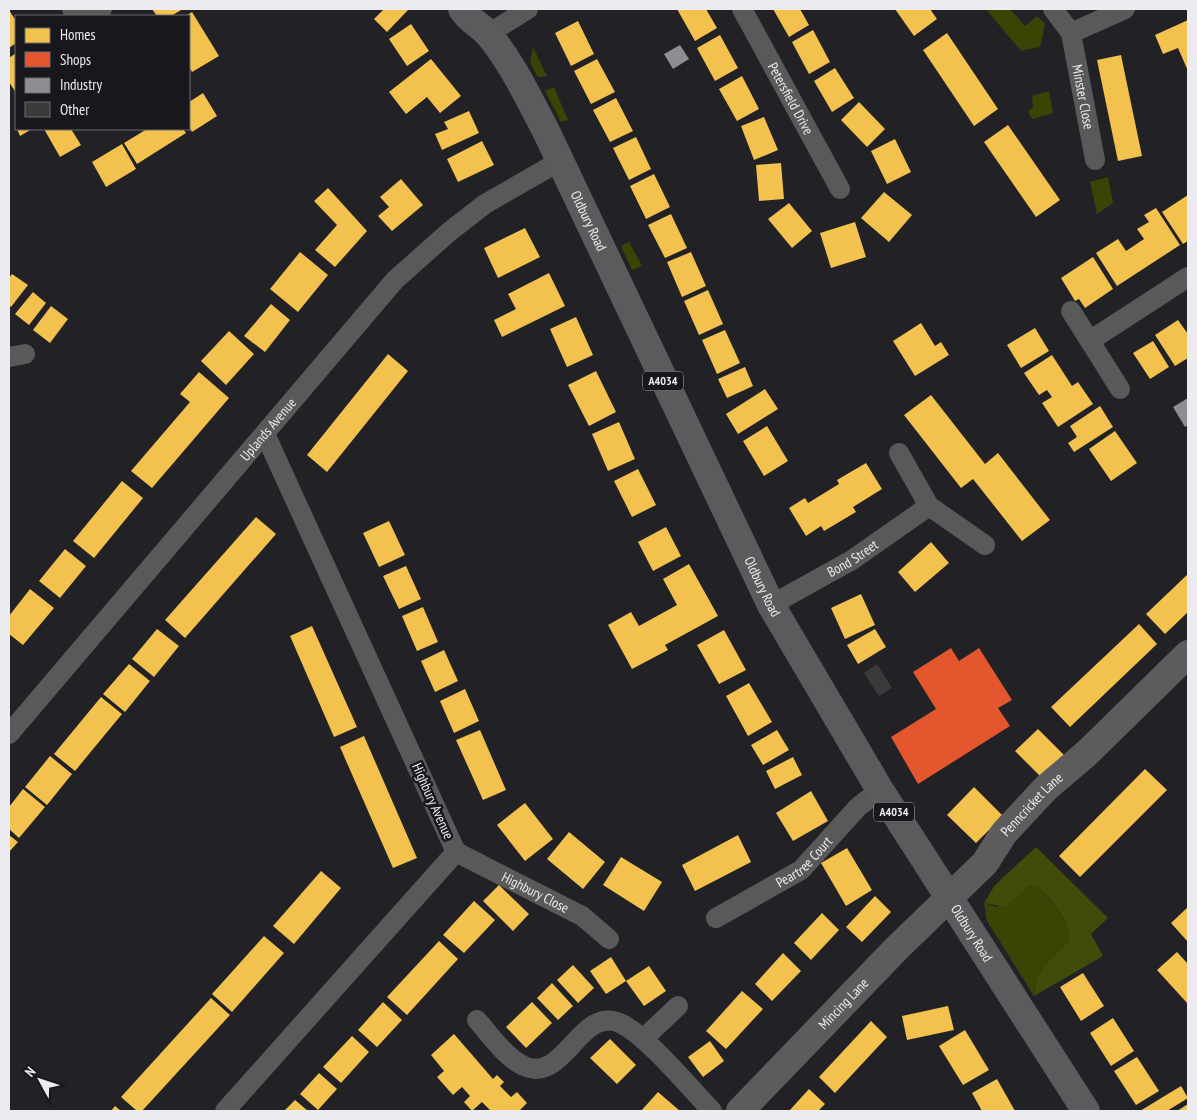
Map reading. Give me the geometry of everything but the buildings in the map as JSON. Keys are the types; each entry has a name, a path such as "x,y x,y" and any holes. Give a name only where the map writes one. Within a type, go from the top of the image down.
{"main road":[{"name":"Oldbury Road","path":"462,9 469,20 488,21 519,80 560,161 771,605 880,790 1086,1111"}],"street":[{"path":"91,15 102,9"},
{"path":"488,21 528,9"},
{"name":"Petersfield Drive","path":"742,9 840,189"},
{"name":"Minster Close","path":"1053,9 1072,33 1095,160"},
{"path":"1072,33 1125,9"},
{"name":"Uplands Avenue","path":"9,734 395,280 449,232 485,204 560,161"},
{"path":"1091,340 1188,277"},
{"path":"1072,311 1120,389"},
{"name":"Highbury Avenue","path":"225,1111 456,852 265,434"},
{"path":"899,453 929,506 985,545"},
{"name":"Bond Street","path":"771,605 852,560 929,506"},
{"name":"Penncricket Lane","path":"948,898 985,863 999,857 1045,811 1087,753 1188,654"},
{"name":"Peartree Court","path":"716,918 800,870 858,807 880,790"},
{"name":"Highbury Close","path":"456,852 582,916 609,939"},
{"name":"Mincing Lane","path":"740,1111 838,1007 948,898"},
{"path":"643,1039 678,1006"},
{"path":"477,1020 507,1054 520,1064 537,1070 550,1066 593,1024 609,1020 622,1024 643,1039 712,1111"}],"green space":[{"path":"986,9 1010,9 1025,26 1037,16 1045,24 1040,47 1021,51"},
{"path":"533,47 547,76 538,77 530,62"},
{"path":"554,87 568,120 561,122 545,91"},
{"path":"1049,91 1053,113 1032,119 1028,111 1033,108 1032,96"},
{"path":"1108,177 1113,203 1097,214 1090,182"},
{"path":"629,242 642,266 632,270 621,246"},
{"path":"1036,847 1108,918 1091,934 1103,956 1034,996 1038,977 1042,970 1069,940 1063,917 1048,897 1036,886 1028,887 1005,907 984,903 995,885"},
{"path":"1036,886 1048,897 1063,918 1069,940 1042,970 1038,977 1034,996 987,921 984,903 996,907 1013,900 1028,887"}]}
